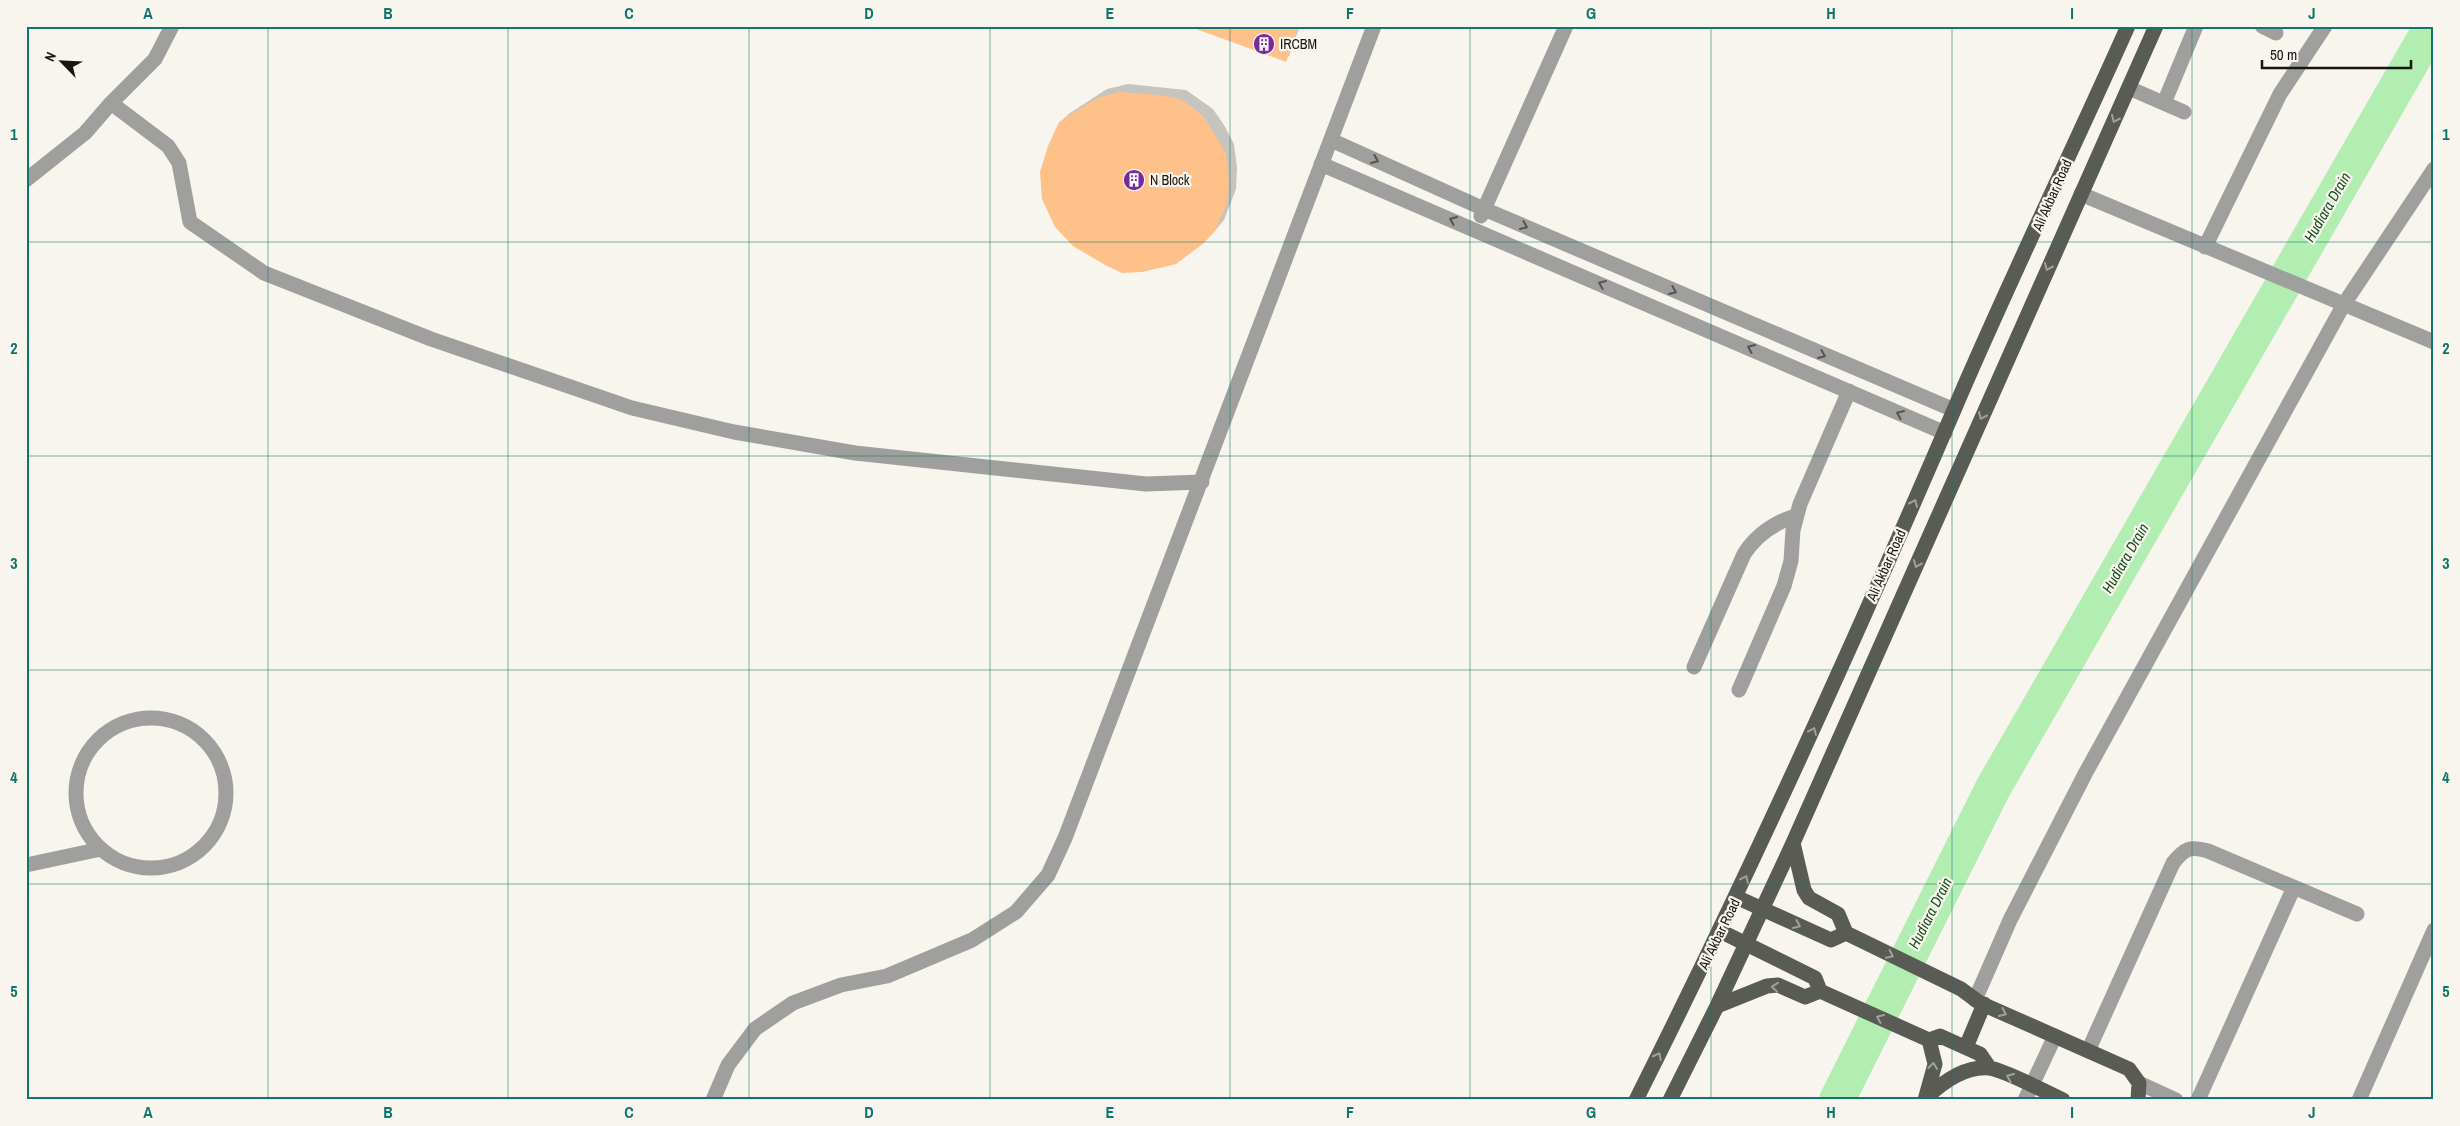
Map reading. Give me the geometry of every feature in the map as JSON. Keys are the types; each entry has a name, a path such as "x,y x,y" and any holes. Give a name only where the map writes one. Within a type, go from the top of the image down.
{"main road":[{"name":"Ali Akbar Road","path":"1636,1100 1720,932 1786,791 1954,410 2128,26"},
{"name":"Ali Akbar Road","path":"1670,1100 1717,1006 1793,843 2156,26"},
{"path":"1793,843 1804,890 1814,903 1838,914 1846,934 1961,989 1980,1002 2129,1069 2138,1083 2138,1100"},
{"path":"1736,897 1831,940 1846,934"},
{"path":"1720,932 1814,978 1820,991 1927,1039 1940,1036 1980,1054 1989,1068 2028,1093 2063,1100"},
{"path":"1717,1006 1767,986 1778,985 1805,997 1820,991"},
{"path":"1966,1047 1980,1002"},
{"path":"1926,1098 1935,1064 1927,1039"},
{"path":"1926,1098 1937,1087 1956,1076 1989,1068"}],"street":[{"path":"26,180 85,133 111,103 155,59 172,26"},
{"path":"713,1100 728,1065 755,1029 793,1003 841,985 887,976 972,940 1016,912 1048,875 1065,838 1202,482 1374,26"},
{"path":"1476,229 1566,26"},
{"path":"2164,103 2196,26"},
{"path":"2262,26 2276,33"},
{"path":"2205,246 2280,94 2325,26"},
{"path":"2129,88 2184,112"},
{"path":"111,103 168,146 179,163 190,222 264,274 431,339 632,408 734,432 855,453 1146,484 1202,482"},
{"path":"1331,140 1484,209 1954,410"},
{"path":"1321,164 1476,229 1945,433"},
{"path":"1980,1002 2010,920 2085,774 2344,304 2434,169"},
{"path":"2081,194 2434,342"},
{"path":"1739,690 1784,586 1791,561 1795,516 1849,391"},
{"path":"1694,667 1744,554 1753,540 1780,521 1795,516"},
{"path":"26,865 101,849 126,863 154,868 181,861 204,845 220,821 226,794 221,766 206,742 195,732 170,720 142,718 114,727 93,746 80,771 76,799 84,826 101,849"},
{"path":"2088,1051 2173,863 2181,853 2194,847 2208,851 2357,914"},
{"path":"2198,1100 2294,888"},
{"path":"2359,1100 2434,930"},
{"path":"2028,1093 2055,1036"},
{"path":"2138,1083 2176,1100"}],"building":[{"name":"IRCBM","path":"1188,26 1299,26 1286,62"},
{"name":"N Block","path":"1119,92 1177,98 1191,106 1204,117 1226,153 1229,177 1228,199 1215,231 1204,243 1176,264 1142,272 1122,273 1073,246 1055,227 1042,199 1040,172 1048,146 1059,122 1097,98"}],"waterway":[{"name":"Hudiara Drain","path":"1837,1100 1993,788 2432,26"}],"place":[{"name":"IRCBM","path":"1264,44"},
{"name":"N Block","path":"1134,180"}]}
